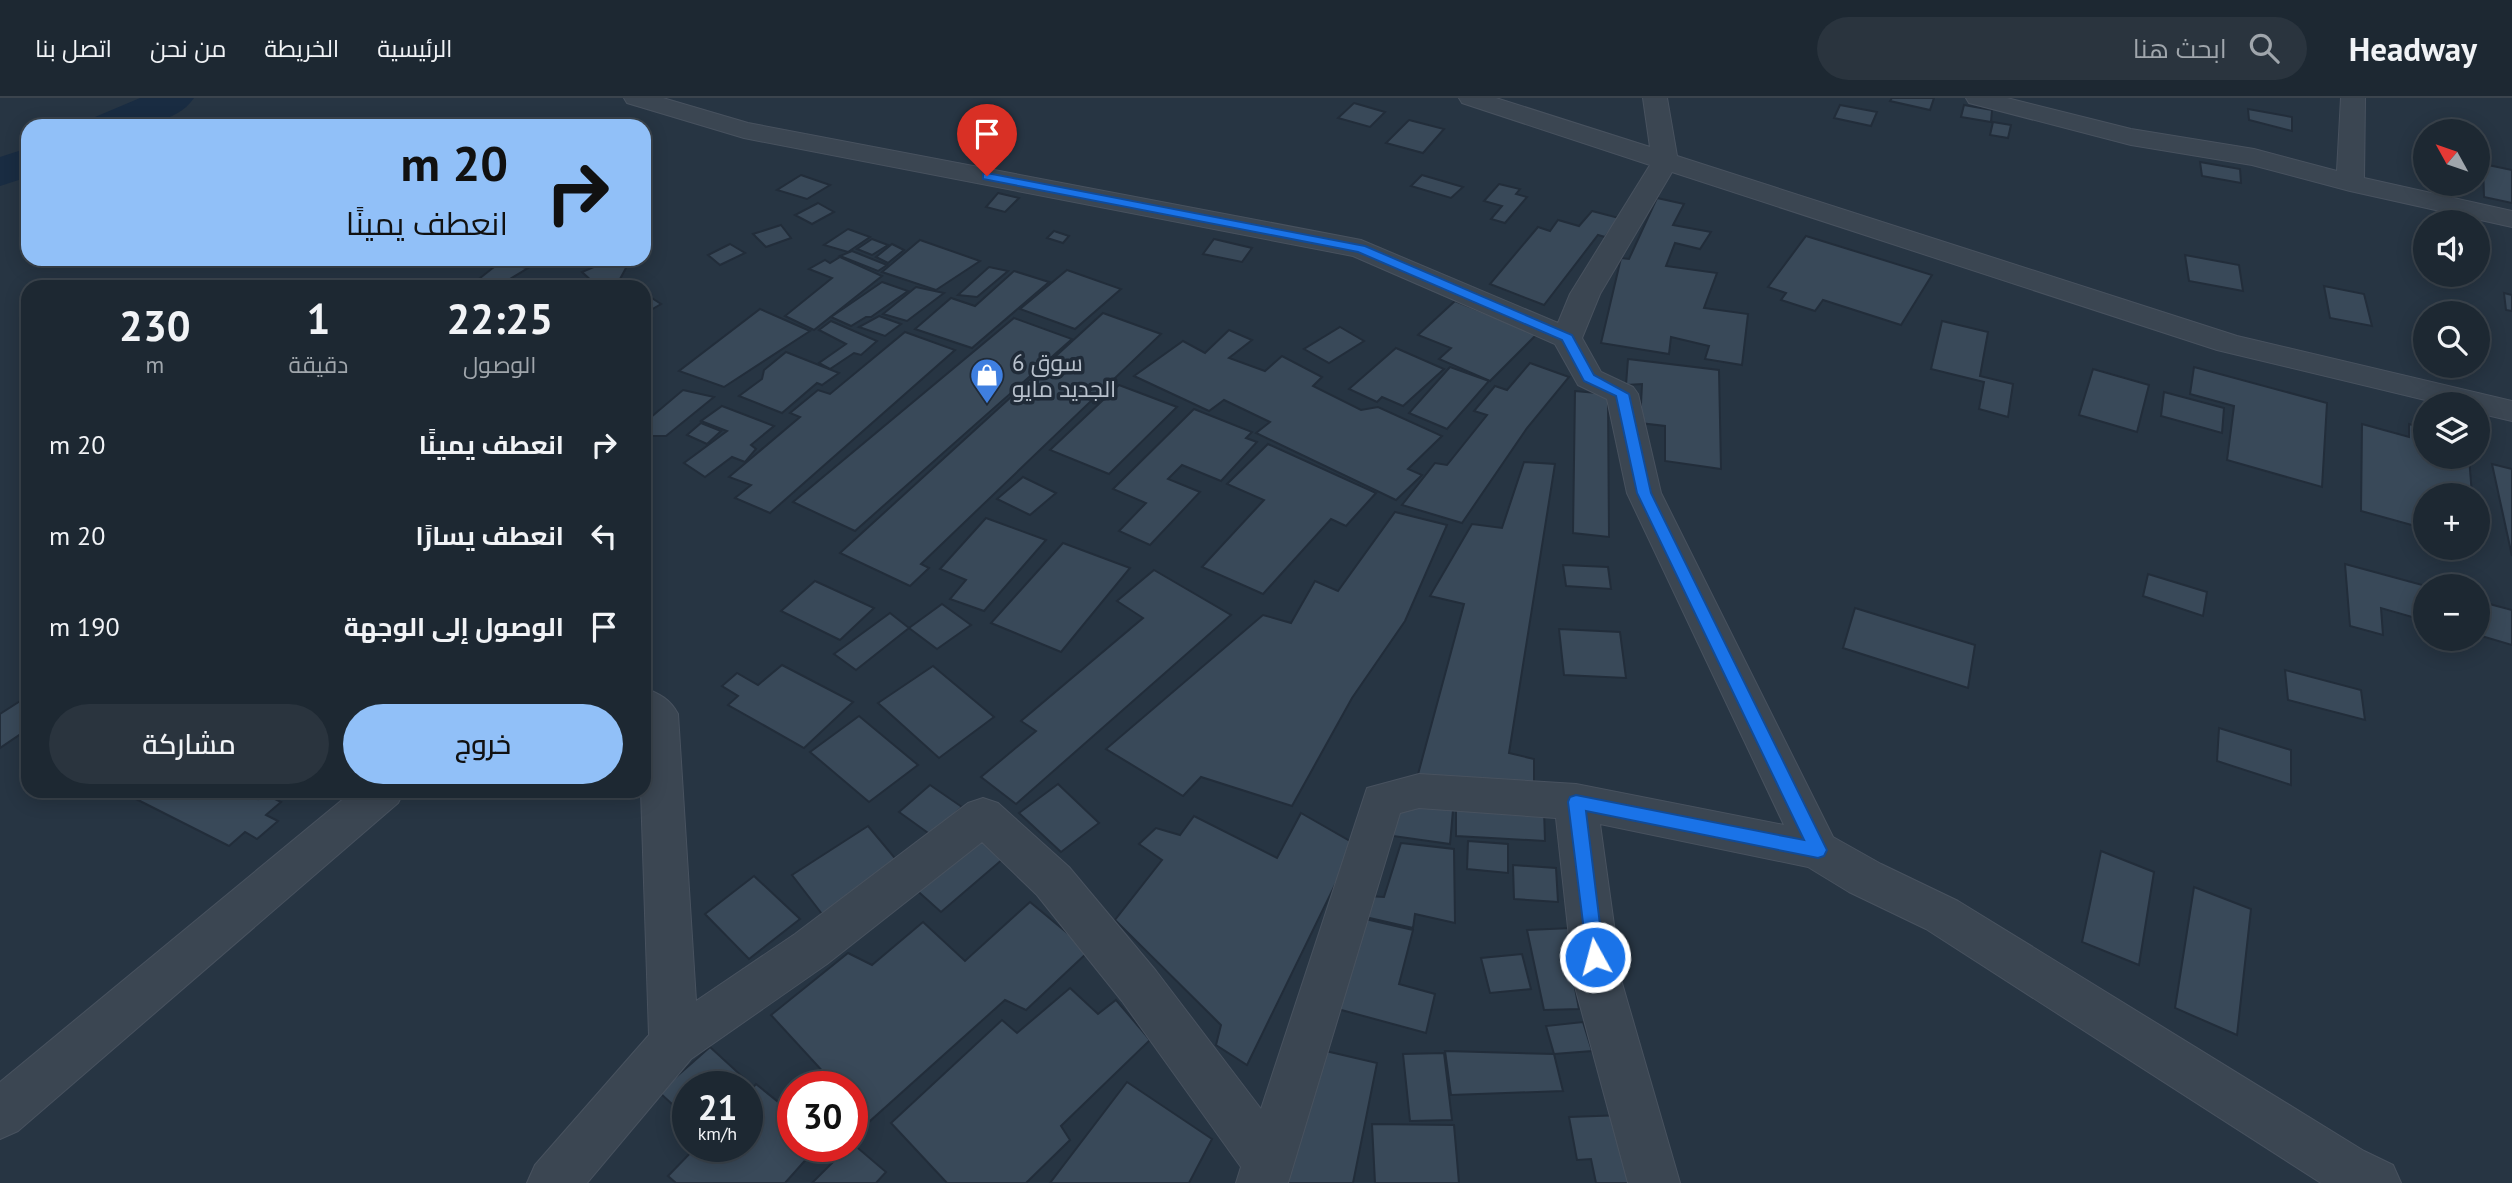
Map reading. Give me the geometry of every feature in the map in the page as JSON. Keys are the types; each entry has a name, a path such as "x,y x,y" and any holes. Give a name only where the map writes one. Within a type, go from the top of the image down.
{"street":[{"path":"636,98 744,130 1361,249 1567,338 1589,378 1622,394 1644,493 1818,850"},
{"path":"1471,98 2228,343 2512,411"},
{"path":"1567,338 1585,294 1665,162 1655,98"},
{"path":"1978,98 2131,136 2254,157 2350,183 2512,219"},
{"path":"2350,183 2353,98"},
{"path":"651,709 658,714 674,1043"},
{"path":"1266,1172 1369,850 1382,800 1419,791 1576,802 1818,850 1866,878 1942,915 2346,1169 2375,1183"},
{"path":"0,1114 375,798"},
{"path":"1576,802 1598,983 1654,1183"},
{"path":"553,1183 674,1043 811,949 983,816 1053,881 1139,986 1266,1172"}],"building":[{"path":"1892,98 1934,98 1930,110 1890,101"},
{"path":"1354,103 1385,112 1370,127 1338,118"},
{"path":"1840,105 1877,112 1871,126 1834,118"},
{"path":"1964,105 1992,110 1991,122 1961,117"},
{"path":"2248,109 2292,117 2292,131 2249,120"},
{"path":"1409,120 1444,129 1423,153 1386,143"},
{"path":"1993,122 2011,125 2008,138 1990,135"},
{"path":"2200,162 2240,169 2241,183 2202,176"},
{"path":"2490,165 2512,170 2512,203 2484,197 2490,196"},
{"path":"801,175 830,185 807,199 777,190"},
{"path":"1422,175 1463,187 1451,198 1411,186"},
{"path":"1499,184 1520,189 1516,194 1527,197 1505,223 1491,219 1502,206 1484,201"},
{"path":"998,193 1019,198 1005,212 986,207"},
{"path":"1657,198 1684,204 1673,225 1711,232 1700,249 1675,243 1666,266 1717,273 1704,308 1748,314 1742,365 1705,359 1709,346 1671,337 1669,354 1601,343 1621,258 1629,259"},
{"path":"818,203 834,212 812,224 795,215"},
{"path":"1592,211 1619,218 1605,237 1598,235 1544,305 1490,284 1538,227 1550,231 1558,220 1579,226"},
{"path":"781,225 791,238 766,247 753,234"},
{"path":"848,229 870,237 848,252 824,245"},
{"path":"1054,231 1069,236 1063,243 1047,238"},
{"path":"1806,236 1932,275 1901,325 1823,300 1815,311 1781,300 1786,293 1768,287"},
{"path":"872,239 888,245 872,255 857,249"},
{"path":"1214,239 1252,248 1242,262 1203,254"},
{"path":"920,240 980,261 936,290 882,272"},
{"path":"730,244 745,253 720,265 708,255"},
{"path":"892,244 904,250 888,263 876,257"},
{"path":"852,251 887,265 878,271 840,256"},
{"path":"2185,255 2239,265 2243,291 2189,281"},
{"path":"840,257 882,276 814,330 785,316 832,278 809,269 825,260 830,263"},
{"path":"495,266 528,268 508,280 478,280"},
{"path":"596,266 626,268 620,279 614,280 591,280 582,272"},
{"path":"989,267 1008,271 977,297 958,295"},
{"path":"1067,270 1121,289 1075,329 1020,309"},
{"path":"1014,271 1049,282 972,348 915,329 951,298 975,306"},
{"path":"882,282 908,291 871,317 851,326 831,317"},
{"path":"2324,286 2364,294 2372,326 2330,318"},
{"path":"916,287 944,293 907,321 883,314"},
{"path":"2504,293 2512,295 2512,311 2506,310"},
{"path":"651,298 661,304 651,310"},
{"path":"1455,301 1537,334 1490,381 1439,359 1451,348 1418,335"},
{"path":"760,309 810,331 724,387 679,371"},
{"path":"1103,313 1161,334 921,564 929,568 910,586 840,553"},
{"path":"879,316 901,324 885,336 859,327"},
{"path":"1014,318 1072,339 855,531 793,502"},
{"path":"831,321 877,341 861,355 854,353 830,369 819,363 846,344 819,330"},
{"path":"1942,321 1988,332 1980,376 2013,384 2008,417 1979,409 1984,382 1931,369"},
{"path":"1340,327 1364,341 1329,363 1304,349"},
{"path":"1229,330 1252,340 1229,358 1265,371 1282,356 1322,377 1313,386 1361,410 1378,407 1442,436 1408,469 1422,475 1396,500 1256,433 1270,422 1224,400 1209,411 1134,376 1183,341 1205,353"},
{"path":"905,332 955,350 770,513 735,498 751,485 729,477 800,417 790,413 818,390 830,394"},
{"path":"1396,348 1444,369 1403,406 1382,397 1377,402 1349,389"},
{"path":"786,352 839,373 822,385 817,383 782,413 739,396 762,379 764,370"},
{"path":"1628,359 1719,370 1721,469 1665,461 1665,426 1640,423 1642,384 1626,385"},
{"path":"1530,363 1569,377 1527,428 1462,523 1402,505 1435,463 1447,465 1487,415 1474,411 1495,386 1507,390"},
{"path":"1450,367 1489,381 1447,429 1409,413"},
{"path":"2194,367 2327,403 2322,487 2227,460 2234,406 2190,394"},
{"path":"2093,369 2149,385 2137,432 2079,415"},
{"path":"1119,385 1177,407 1109,474 1050,450"},
{"path":"683,390 714,397 666,436 651,436 651,417"},
{"path":"1575,391 1608,394 1609,537 1573,533"},
{"path":"2164,392 2224,408 2222,433 2161,416"},
{"path":"722,406 774,426 751,445 756,449 745,462 732,457 705,477 684,463 727,431 701,421"},
{"path":"1194,409 1252,432 1246,438 1257,442 1221,481 1182,465 1168,479 1200,492 1150,545 1119,531 1146,503 1113,489"},
{"path":"701,423 721,431 707,444 687,435"},
{"path":"2362,424 2409,437 2409,424 2413,425 2413,469 2470,469 2471,483 2413,483 2413,525 2361,511"},
{"path":"1268,444 1376,493 1346,526 1331,519 1263,594 1202,567 1264,500 1227,484"},
{"path":"1524,462 1555,464 1509,753 1534,759 1534,789 1417,778 1464,604 1430,596 1472,524 1502,528"},
{"path":"2492,464 2512,469 2512,556"},
{"path":"1023,477 1056,493 1030,515 997,499"},
{"path":"1395,512 1447,525 1405,621 1352,698 1292,806 1201,777 1183,796 1106,749 1263,615 1291,623 1315,581 1338,591"},
{"path":"986,518 1046,540 984,611 950,599 966,580 940,569"},
{"path":"1063,543 1130,568 1061,652 991,623"},
{"path":"2345,564 2413,582 2413,617 2381,608 2383,635 2350,626"},
{"path":"1563,565 1608,567 1611,589 1566,586"},
{"path":"1154,570 1231,615 1016,804 981,777 1036,731 1021,721 1143,618 1117,601"},
{"path":"2148,574 2207,592 2203,616 2143,596"},
{"path":"815,581 874,608 840,640 781,611"},
{"path":"942,604 971,625 937,649 909,628"},
{"path":"2490,604 2512,610 2512,645 2490,639"},
{"path":"1855,608 1975,645 1968,688 1843,648"},
{"path":"890,613 909,628 856,670 834,654"},
{"path":"1559,629 1620,632 1626,678 1564,675"},
{"path":"782,665 853,702 804,748 728,705 738,696 722,686 737,673 758,685"},
{"path":"933,666 994,717 939,758 878,703"},
{"path":"2285,670 2361,690 2365,720 2288,700"},
{"path":"21,700 21,734 0,748 0,714"},
{"path":"859,716 918,765 869,802 810,752"},
{"path":"2219,728 2291,750 2291,785 2217,761"},
{"path":"1058,784 1099,823 1061,852 1019,813"},
{"path":"930,785 962,807 931,835 899,812"},
{"path":"134,798 273,798 281,802 266,815 278,821 257,839 245,832 229,846"},
{"path":"1397,802 1453,810 1450,844 1393,836"},
{"path":"1456,810 1544,810 1545,841 1456,836"},
{"path":"1301,813 1355,844 1247,1065 1216,1045 1221,1025 1115,920 1162,860 1139,844 1156,828 1180,835 1194,816 1277,858"},
{"path":"868,826 899,863 822,914 792,875"},
{"path":"975,833 1004,858 941,912 912,886"},
{"path":"1468,841 1508,844 1508,873 1467,869"},
{"path":"1401,843 1454,849 1455,923 1415,914 1413,928 1361,916 1367,896 1384,897"},
{"path":"2101,851 2154,872 2139,965 2082,942"},
{"path":"1513,865 1556,868 1558,902 1514,899"},
{"path":"754,876 800,919 749,959 705,914"},
{"path":"2194,887 2251,909 2237,1035 2175,1008"},
{"path":"1030,902 1089,951 1026,1010 1005,1000 870,1121 868,1071 822,1071 771,1015 848,953 872,965 923,922 965,961"},
{"path":"1361,918 1413,930 1399,984 1435,994 1426,1033 1334,1008"},
{"path":"1572,928 1586,988 1575,988 1579,1009 1544,1010 1527,930"},
{"path":"1522,954 1531,989 1490,993 1481,958"},
{"path":"1070,988 1098,1014 1116,1000 1150,1040 1061,1126 1070,1140 1026,1183 947,1183 891,1123 1002,1020 1017,1033"},
{"path":"1583,1022 1592,1051 1554,1054 1546,1026"},
{"path":"710,1047 736,1071 683,1071"},
{"path":"1317,1049 1377,1063 1353,1183 1286,1183"},
{"path":"1445,1051 1554,1054 1563,1091 1451,1095"},
{"path":"1444,1053 1452,1120 1410,1121 1403,1054"},
{"path":"672,1081 672,1104 659,1092"},
{"path":"1127,1082 1212,1139 1189,1183 1050,1183"},
{"path":"763,1090 777,1101 777,1162 804,1162 785,1183 676,1183 668,1176 682,1162 763,1162"},
{"path":"1624,1115 1644,1183 1596,1183 1591,1159 1577,1160 1569,1117"},
{"path":"1372,1124 1454,1125 1459,1183 1375,1183"},
{"path":"868,1157 886,1172 876,1183 812,1183 833,1162 868,1162"}],"waterway":[{"path":"126,119 174,98"},
{"path":"0,173 21,164"}],"place":[{"name":"سوق 6 الجديد مايو","path":"987,405"}],"route":[{"path":"987,176 1361,249 1567,338 1589,378 1622,394 1644,493 1818,850 1576,802 1595,957"}]}
